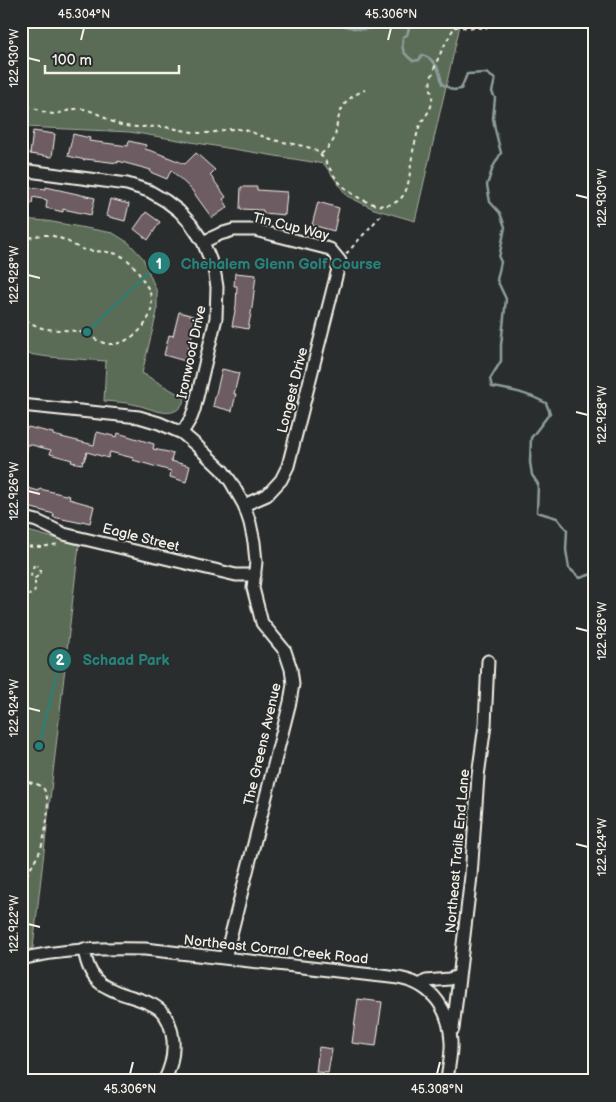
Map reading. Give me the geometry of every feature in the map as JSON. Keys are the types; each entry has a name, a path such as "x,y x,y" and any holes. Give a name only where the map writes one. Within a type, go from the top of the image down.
{"street":[{"name":"Ironwood Drive","path":"21,170 127,184 149,191 166,200 179,211 191,224 203,242 214,269 216,318 194,410 182,433"},
{"name":"Tin Cup Way","path":"203,242 234,230 255,230 330,249 340,261"},
{"name":"Longest Drive","path":"244,504 267,495 281,480 288,466 340,261"},
{"name":"The Greens Avenue","path":"21,405 139,417 182,433 223,471 244,504 254,542 256,562 254,588 262,623 284,651 292,670 293,684 225,958"},
{"name":"Eagle Street","path":"21,517 37,521 72,536 236,575 255,575"},
{"name":"Northeast Trails End Lane","path":"451,1044 471,876 478,776 485,725 488,661"},
{"name":"Northeast Corral Creek Road","path":"21,959 84,950 145,949 409,981 420,985 438,1000 450,1026 451,1044 447,1081"},
{"path":"84,950 86,962 99,983 153,1004 166,1016 172,1032 173,1052 169,1071 164,1081"},
{"path":"420,985 426,981 459,976"}],"path":[{"path":"21,113 29,106 53,114 84,109 124,126 166,127 196,133 228,129 245,130 274,140 314,149 321,154 338,181 347,189 361,198 387,206 401,198 406,190 411,159 420,124 430,110 433,101 430,82 438,58 458,21"},
{"path":"454,27 486,28 489,24 488,21"},
{"path":"321,154 334,140 340,112 346,101 356,93 365,90"},
{"path":"340,261 383,213"},
{"path":"21,241 40,234 48,234 82,249 122,256 136,269 151,295 151,311 145,325 138,332 127,340 116,343 101,343 90,334 42,328 21,318"},
{"path":"21,546 41,547 62,544"},
{"path":"34,565 31,575 32,578 35,578"},
{"path":"35,578 41,572 38,565"},
{"path":"21,589 28,595 34,594 35,578"},
{"path":"21,596 24,593"},
{"path":"21,780 42,787 46,796 47,808 46,822 39,852 21,883"},
{"path":"21,927 25,933 21,944"}],"green space":[{"path":"21,21 461,21 415,221 374,209 347,196 324,164 130,132 25,127 21,146"},
{"path":"21,219 47,221 113,233 129,243 143,258 157,292 157,312 142,373 185,398 177,410 164,412 133,404 104,401 106,361 21,353"},
{"path":"21,529 79,545 33,948 21,951"}],"building":[{"path":"33,131 55,134 52,157 30,154"},
{"path":"73,134 90,138 89,141 128,146 129,141 146,145 145,149 185,164 196,153 215,170 210,175 226,197 223,199 228,207 212,218 191,189 171,170 167,179 150,172 151,170 118,161 118,163 85,160 68,156"},
{"path":"21,186 46,189 46,187 95,198 91,215 63,209 63,212 46,208 47,200 33,197 32,204 21,202"},
{"path":"241,187 257,187 257,190 287,192 285,215 263,213 263,210 240,209"},
{"path":"110,199 129,204 125,221 106,216"},
{"path":"318,202 339,208 334,231 312,225"},
{"path":"146,212 160,222 148,240 134,229"},
{"path":"235,273 256,275 248,329 232,326 236,306 237,286 234,286"},
{"path":"179,312 197,317 185,361 164,355 169,335 173,336"},
{"path":"222,369 239,373 232,411 213,406"},
{"path":"28,427 94,445 97,432 117,437 118,433 154,444 153,449 173,453 171,461 190,466 186,482 170,477 171,471 110,452 108,458 87,452 82,464 50,454 51,450 28,444 24,462 21,462 21,428 27,429"},
{"path":"21,486 70,496 69,499 94,506 90,523 53,517 54,514 21,505"},
{"path":"358,999 382,1002 376,1046 352,1043"},
{"path":"319,1047 332,1049 328,1073 316,1072"}],"waterway":[{"path":"339,21 345,26 363,29 370,28 382,21"},
{"path":"411,21 407,35 403,37 402,45 404,51 413,61 419,60 422,55 431,59 438,70 442,84 453,90 461,89 467,74 486,73 495,79 492,92 495,98 493,118 501,153 493,167 487,185 490,202 500,213 505,227 497,280 506,299 501,361 490,379 492,387 519,392 546,403 550,413 531,438 530,462 532,475 538,484 537,512 557,518 567,530 566,550 569,568 580,578 595,573"}],"place":[{"name":"Chehalem Glenn Golf Course","path":"87,332"},
{"name":"Schaad Park","path":"39,746"}]}
